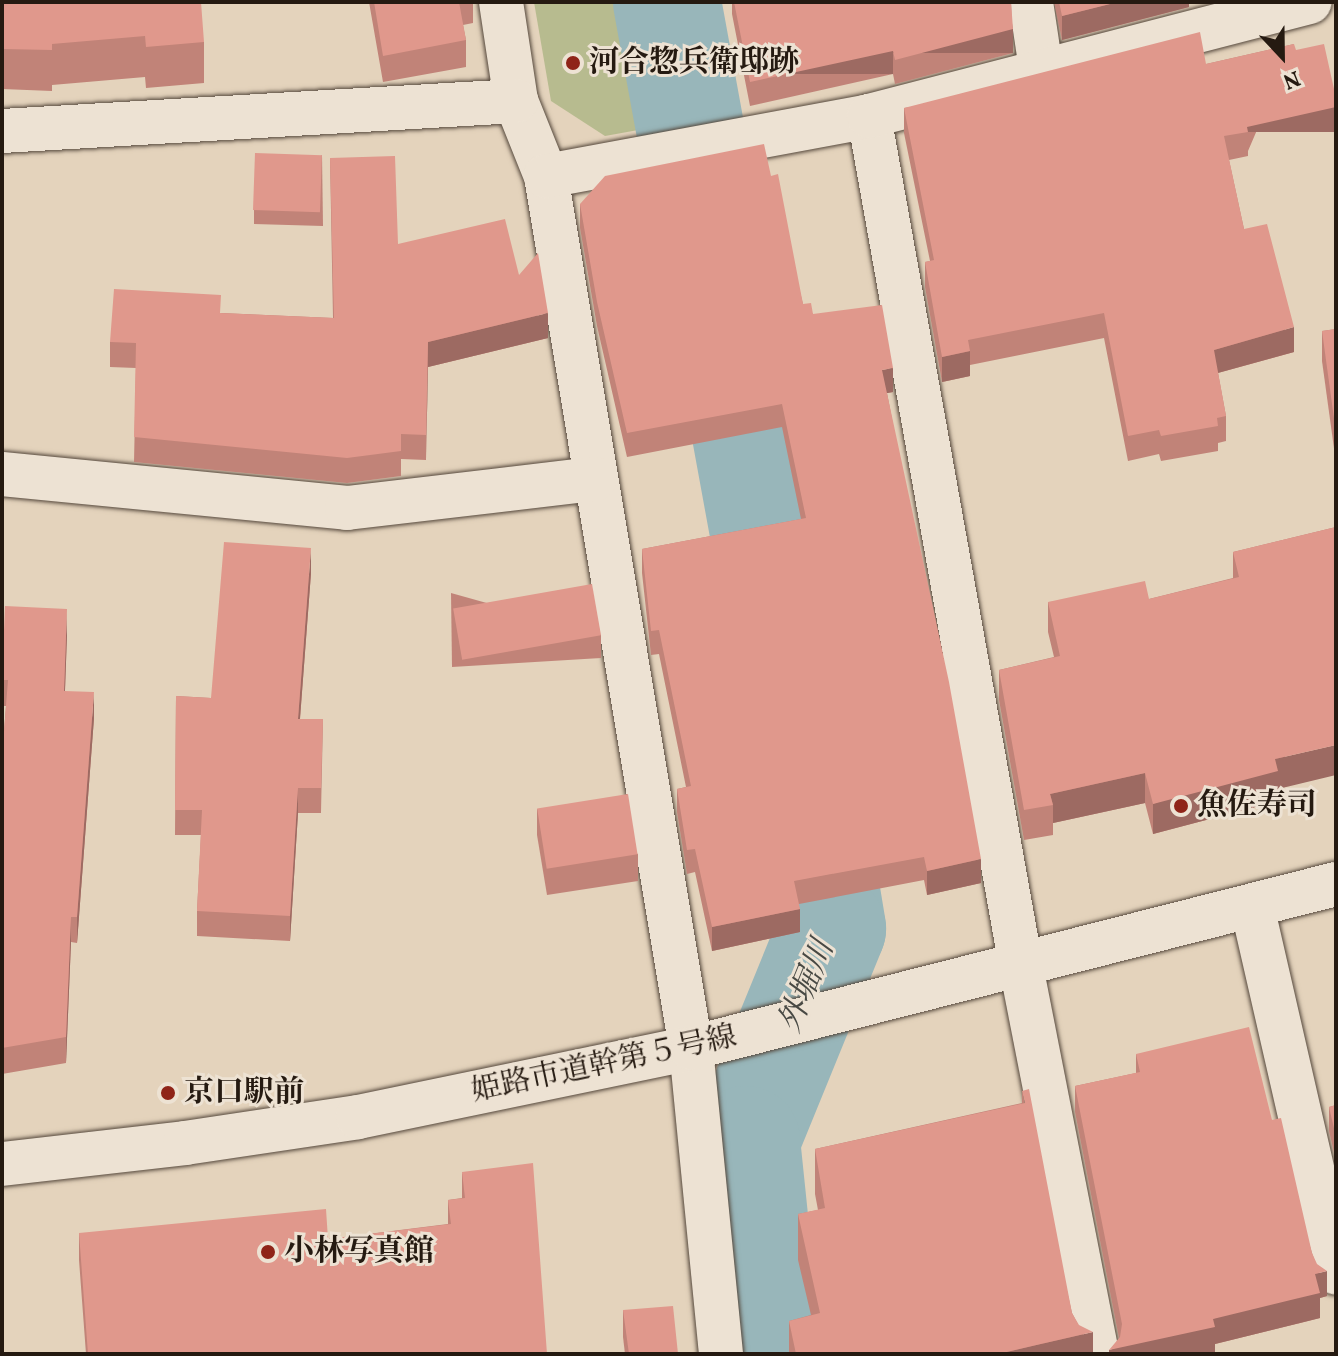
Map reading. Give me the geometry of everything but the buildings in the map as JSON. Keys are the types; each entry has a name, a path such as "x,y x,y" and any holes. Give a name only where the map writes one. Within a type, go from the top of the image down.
{"street":[{"path":"501,2 516,101 546,176 691,1048 721,1354"},
{"path":"1031,2 1041,69"},
{"path":"546,176 869,116 1041,69 1310,2"},
{"path":"2,131 516,101"},
{"path":"869,116 1021,966 1097,1354"},
{"path":"2,474 347,508 594,479"},
{"name":"姫路市道幹第５号線","path":"2,1164 185,1143 358,1117 691,1048 1336,884"},
{"path":"1252,906 1336,1273"}],"green space":[{"path":"534,2 694,2 716,116 605,136 551,101"}],"waterway":[{"name":"外堀川","path":"667,2 791,680 832,929 746,1140 768,1354"}],"place":[{"name":"河合惣兵衛邸跡","path":"573,63"},
{"name":"魚佐寿司","path":"1181,806"},
{"name":"京口駅前","path":"168,1093"},
{"name":"小林写真館","path":"268,1252"}]}
